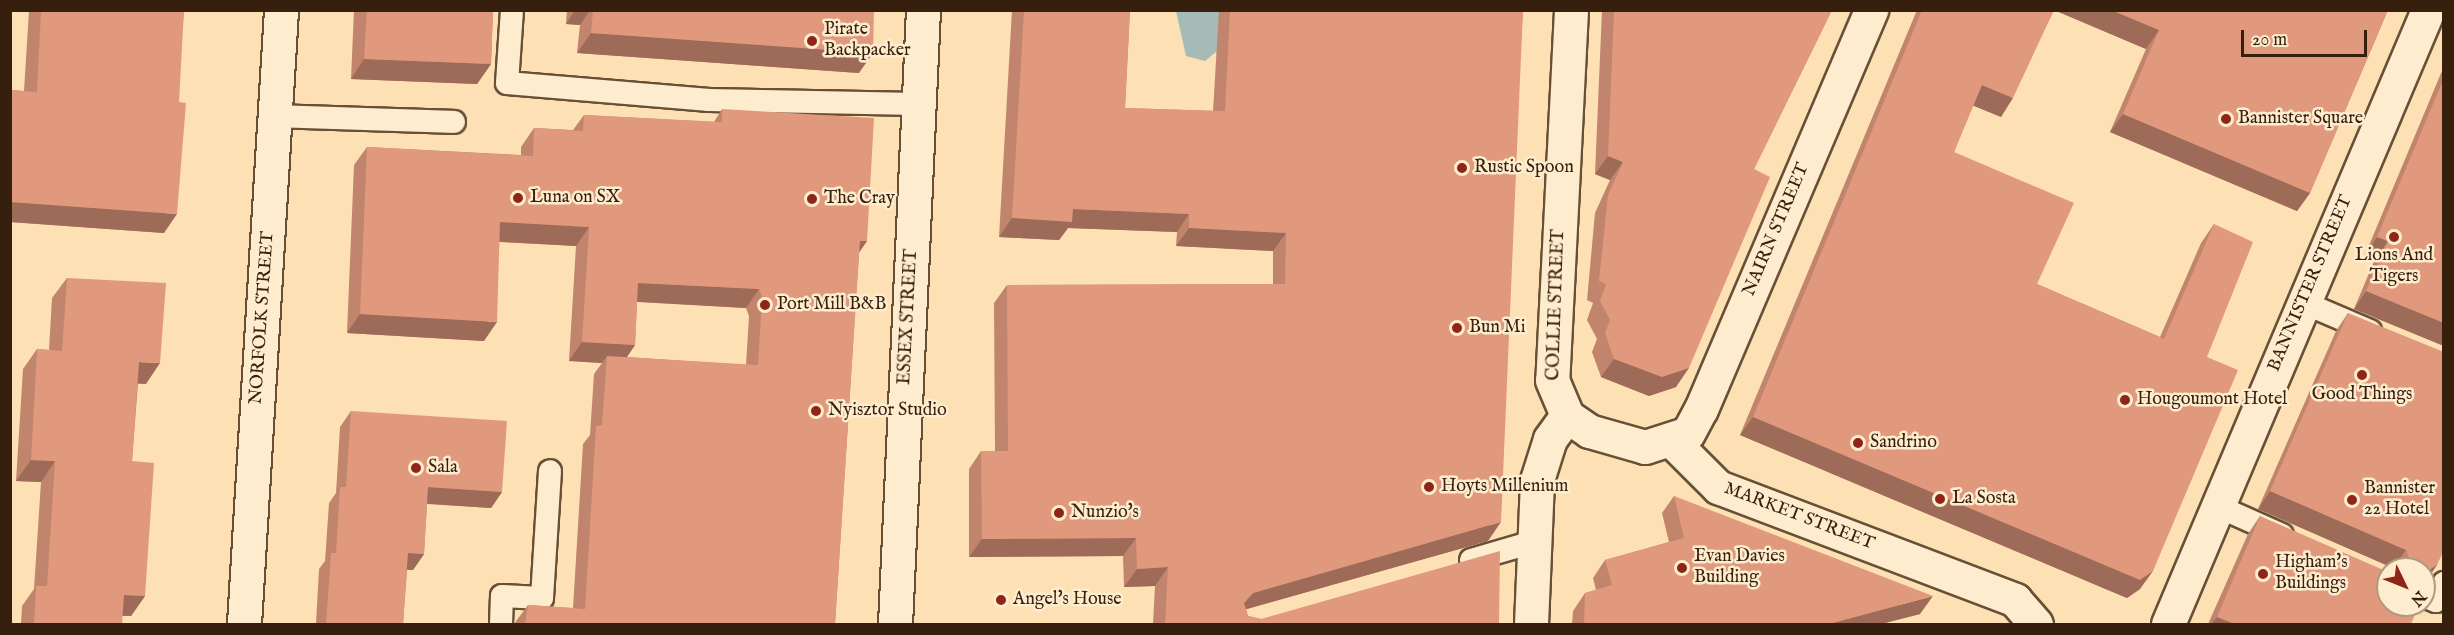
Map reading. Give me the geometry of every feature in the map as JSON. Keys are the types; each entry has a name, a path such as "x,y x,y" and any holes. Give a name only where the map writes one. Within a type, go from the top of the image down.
{"street":[{"name":"NORFOLK STREET","path":"244,624 281,10"},
{"name":"ESSEX STREET","path":"895,624 923,10"},
{"name":"COLLIE STREET","path":"1567,416 1552,380 1571,10"},
{"name":"NAIRN STREET","path":"1672,442 1688,433 1701,410 1871,10"},
{"name":"BANNISTER STREET","path":"2169,624 2302,302 2428,10"},
{"path":"1531,624 1537,480 1550,439 1567,416 1618,442 1645,447 1672,442"},
{"name":"MARKET STREET","path":"1672,442 1718,487 2015,600 2036,624"}],"lane":[{"path":"512,10 507,83 720,100 918,104"},
{"path":"276,116 454,122"},
{"path":"2302,302 2392,340"},
{"path":"501,624 502,596 542,597 550,471"},
{"path":"2217,507 2300,542"},
{"path":"1451,566 1533,542"},
{"path":"2436,601 2444,583"}],"water":[{"path":"1176,11 1225,11 1222,47 1205,61 1186,56"}],"building":[{"path":"41,10 184,10 179,102 186,103 177,214 10,202 10,90 37,92"},
{"path":"367,10 493,10 491,64 364,59"},
{"path":"593,10 874,10 873,53 591,33"},
{"path":"1024,10 1130,10 1125,108 1225,111 1230,10 1523,10 1501,522 1253,593 1244,603 1248,616 1261,619 1500,551 1499,624 1165,624 1168,567 1137,569 1136,538 982,539 981,451 1008,451 1007,285 1285,284 1286,233 1189,228 1189,214 1073,209 1072,222 1012,218"},
{"path":"1614,10 1832,10 1754,169 1770,177 1689,368 1662,377 1614,359 1605,333 1610,320 1600,301 1606,284 1599,281 1608,195 1623,162 1608,156"},
{"path":"1922,10 2054,10 2013,98 1982,85 1954,152 2074,203 2037,284 2164,339 2214,224 2253,242 2207,357 2238,370 2153,571 2140,580 1753,417"},
{"name":"Bannister Square","path":"2111,10 2388,10 2310,193 2123,114 2159,30"},
{"path":"2444,78 2444,323 2366,291 2388,241 2377,237"},
{"path":"722,109 874,118 867,241 860,241 835,624 525,624 528,605 585,609 596,426 602,425 607,356 758,365 762,297 759,289 638,283 635,345 582,342 589,227 500,222 497,322 360,314 367,147 533,156 534,128 583,131 584,115 722,122"},
{"path":"67,278 166,283 160,363 139,362 132,461 154,463 145,596 124,595 122,624 34,624 36,586 47,586 55,461 31,460 37,349 62,351"},
{"path":"2348,313 2444,352 2444,550 2437,565 2436,557 2409,557 2406,550 2270,491"},
{"path":"351,411 507,421 502,492 428,487 424,554 408,553 403,624 326,624 331,553 336,553 340,487 346,487"},
{"path":"1674,496 1933,596 1829,624 1584,624 1585,593 1612,585 1605,560 1684,538"},
{"path":"2260,516 2376,567 2376,617 2414,617 2411,624 2235,624 2217,617"}],"place":[{"name":"Pirate Backpacker","path":"812,41"},
{"name":"Bannister Square","path":"2226,119"},
{"name":"Rustic Spoon","path":"1462,168"},
{"name":"Luna on SX","path":"518,198"},
{"name":"The Cray","path":"812,199"},
{"name":"Lions And Tigers","path":"2394,237"},
{"name":"Port Mill B&B","path":"765,305"},
{"name":"Bun Mi","path":"1457,328"},
{"name":"Good Things","path":"2362,375"},
{"name":"Hougoumont Hotel","path":"2125,400"},
{"name":"Nyisztor Studio","path":"816,411"},
{"name":"Sandrino","path":"1858,443"},
{"name":"Sala","path":"416,468"},
{"name":"Hoyts Millenium","path":"1429,487"},
{"name":"La Sosta","path":"1940,499"},
{"name":"Bannister 22 Hotel","path":"2352,500"},
{"name":"Nunzio's","path":"1059,513"},
{"name":"Evan Davies Building","path":"1682,568"},
{"name":"Higham's Buildings","path":"2263,574"},
{"name":"Angel's House","path":"1001,600"}]}
